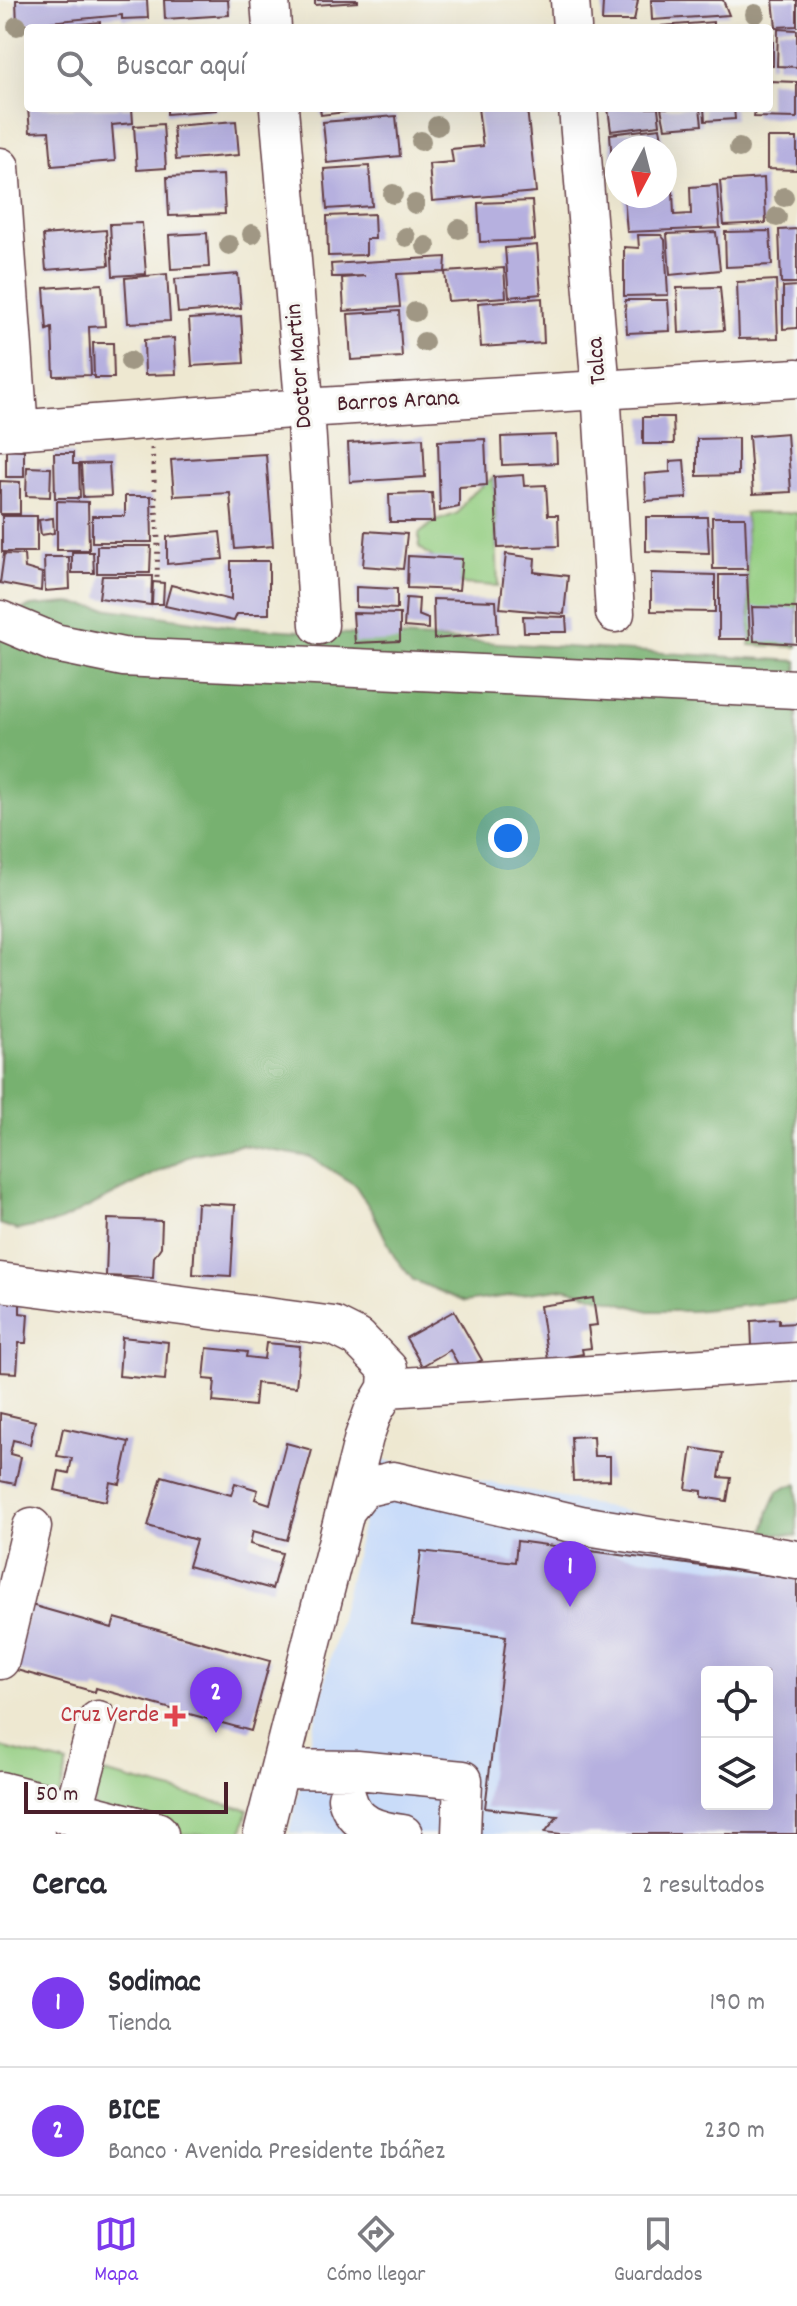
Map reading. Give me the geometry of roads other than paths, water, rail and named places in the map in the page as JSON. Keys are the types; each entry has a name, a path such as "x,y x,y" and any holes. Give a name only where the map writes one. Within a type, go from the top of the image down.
{"main road":[{"path":"0,1794 156,1834"},
{"path":"0,1825 32,1834"}],"street":[{"path":"270,0 272,24"},
{"path":"570,0 572,24"},
{"name":"Doctor Martin","path":"279,112 319,625"},
{"name":"Talca","path":"578,112 615,613"},
{"path":"0,167 10,430"},
{"name":"Barros Arana","path":"10,430 304,408 797,378"},
{"path":"0,620 55,643 123,657 797,689"},
{"path":"0,1282 334,1326 358,1338 388,1369 387,1388 373,1412 364,1437 263,1834"},
{"path":"387,1388 797,1362"},
{"path":"345,1511 363,1488 393,1481 581,1525 797,1560"},
{"path":"0,1660 32,1527"},
{"path":"73,1813 98,1720"},
{"path":"280,1769 357,1770 463,1780 461,1834"},
{"path":"347,1798 358,1820 381,1832 403,1834"}],"place":[{"name":"Sodimac","path":"570,1607"},
{"name":"Cruz Verde","path":"175,1716"},
{"name":"BICE","path":"216,1733"}]}
